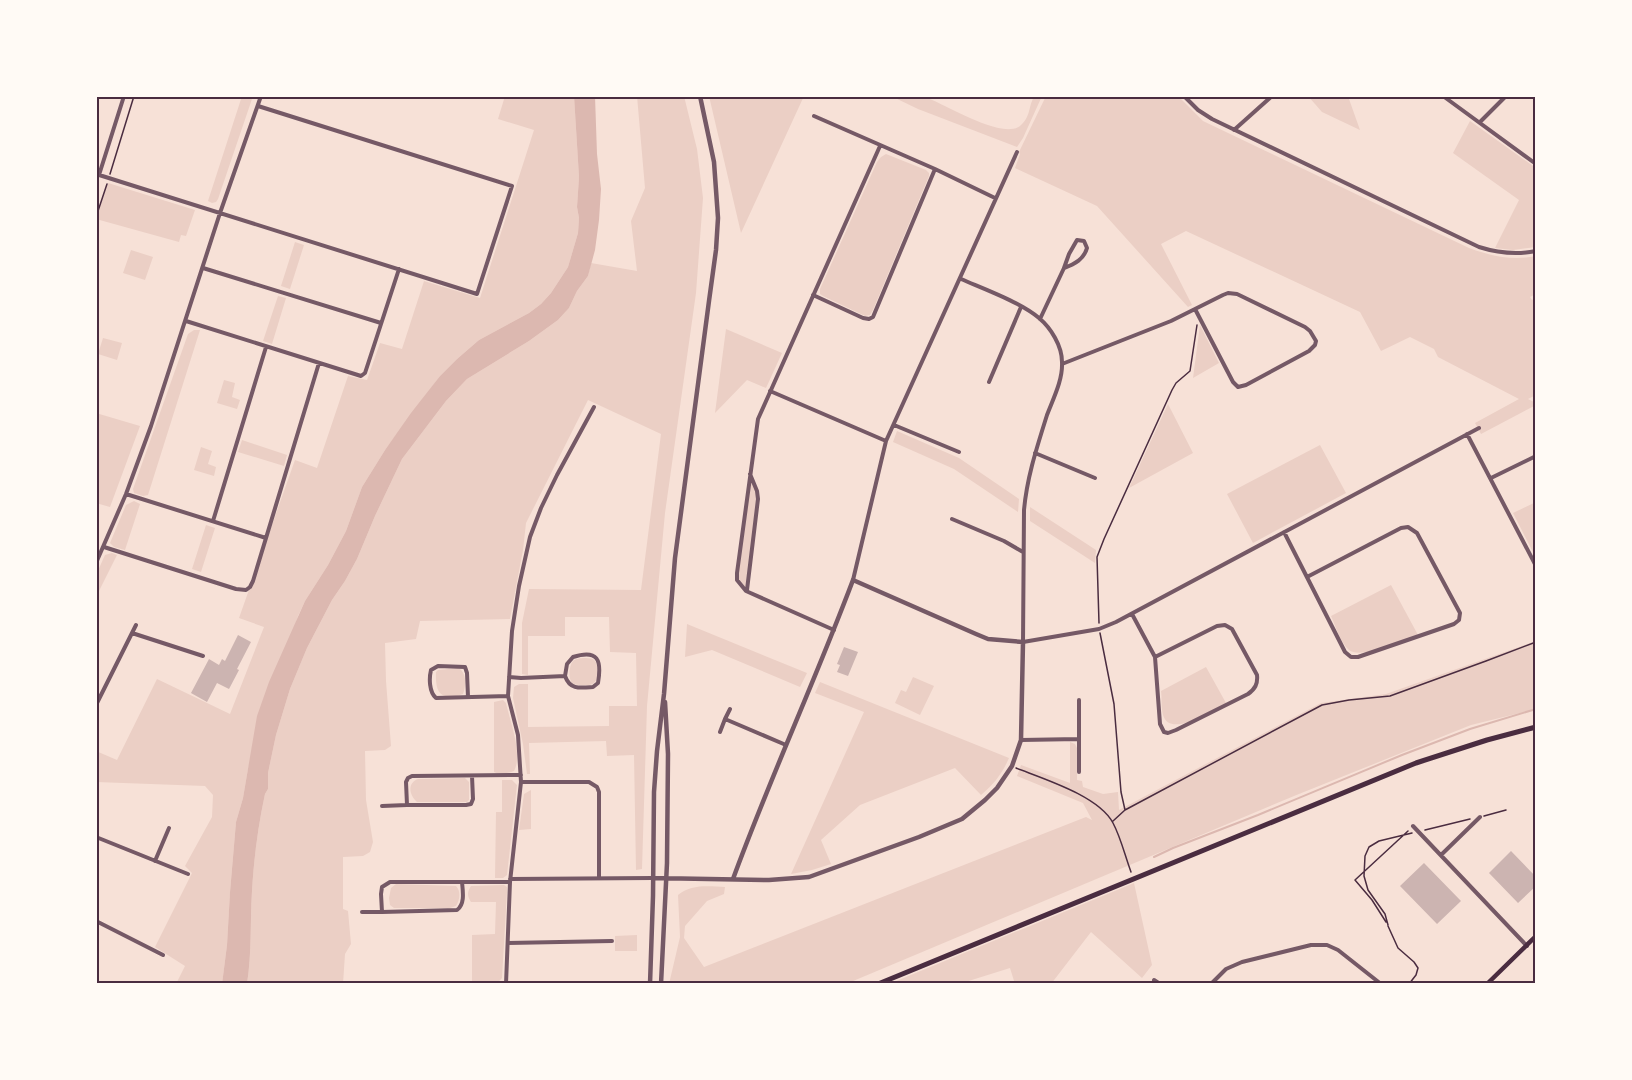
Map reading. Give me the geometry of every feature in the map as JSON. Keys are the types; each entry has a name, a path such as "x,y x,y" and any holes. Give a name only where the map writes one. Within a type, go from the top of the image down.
{"main road":[{"path":"878,984 1416,763 1536,727"},
{"path":"1487,984 1536,936"}],"street":[{"path":"124,96 97,174 477,294 512,186 258,106"},
{"path":"96,563 126,494 261,96"},
{"path":"650,984 654,792 659,729 675,558 710,301 718,218 714,162 700,96"},
{"path":"1184,96 1205,115 1234,130 1479,248 1514,254 1536,251"},
{"path":"1234,130 1272,96"},
{"path":"1443,96 1536,164"},
{"path":"1480,122 1506,96"},
{"path":"814,117 995,198"},
{"path":"834,630 746,591 737,580 737,573 758,419 880,146"},
{"path":"733,879 753,824 853,580 886,441 1017,152"},
{"path":"813,295 862,318 873,317 935,170"},
{"path":"1040,319 1073,245 1077,240 1082,240 1087,248 1084,255 1064,268"},
{"path":"203,268 381,323"},
{"path":"186,321 362,376 365,373 399,269"},
{"path":"382,912 382,887 390,882 510,881 599,877 770,880 809,877 962,819 997,788 1012,766 1021,740 1025,494 1062,364 1056,340 1040,319 1021,307 961,279"},
{"path":"1062,364 1171,321 1195,309 1223,295 1228,293 1237,294 1305,327 1316,341 1315,345 1246,385 1238,387 1233,382 1195,309"},
{"path":"989,382 1021,307"},
{"path":"213,521 266,347"},
{"path":"104,547 241,590 250,587 319,363"},
{"path":"770,391 886,441"},
{"path":"506,984 510,881 521,782 518,735 508,696 519,586 530,537 541,508 594,406"},
{"path":"894,425 959,452"},
{"path":"853,580 988,639 1023,642 1099,629 1132,614 1479,428"},
{"path":"1467,434 1536,566"},
{"path":"1035,453 1095,478"},
{"path":"1491,478 1536,456"},
{"path":"746,591 758,499 750,472"},
{"path":"126,494 266,538"},
{"path":"952,519 1004,541 1023,552"},
{"path":"1284,532 1307,577 1346,652 1351,657 1358,657 1436,631 1459,620 1460,613 1417,532 1408,527 1401,528 1307,577"},
{"path":"1132,614 1155,657 1160,724 1164,732 1176,730 1248,694 1256,687 1257,675 1232,629 1225,625 1217,626 1155,657"},
{"path":"96,705 136,625"},
{"path":"132,633 203,656"},
{"path":"592,655 599,661 598,683 591,688 573,687 565,676 567,664 573,657 592,655"},
{"path":"468,697 465,667 438,666 431,670 432,691 436,698 508,696"},
{"path":"509,677 565,676"},
{"path":"661,984 667,878 668,754 664,694"},
{"path":"1078,772 1079,700"},
{"path":"720,732 730,709"},
{"path":"725,719 786,745"},
{"path":"1021,740 1079,739"},
{"path":"407,805 406,782 412,776 521,776"},
{"path":"382,806 471,804 473,799 472,776"},
{"path":"521,782 589,782 597,787 599,792 599,877"},
{"path":"1441,855 1480,817"},
{"path":"1413,826 1527,946"},
{"path":"155,861 169,828"},
{"path":"96,837 188,874"},
{"path":"362,912 457,910 463,902 462,882"},
{"path":"96,921 163,955"},
{"path":"508,943 612,940"},
{"path":"1211,984 1226,969 1242,962 1311,945 1327,945 1338,950 1381,984"},
{"path":"1154,980 1160,984"}],"path":[{"path":"96,217 134,96"},
{"path":"1125,810 1121,792 1114,704 1099,629 1097,557 1172,390 1176,383 1190,371 1198,315"},
{"path":"1113,821 1125,810 1322,705 1390,696 1536,642"},
{"path":"1012,766 1083,796 1095,804 1113,821 1131,873"},
{"path":"1409,984 1418,968 1398,948 1384,914 1368,890 1364,871 1365,856 1369,847 1379,841 1506,810"},
{"path":"1388,925 1372,900 1355,880 1413,826"}],"shaded area":[{"path":"242,96 253,96 218,199 212,203 208,201"},
{"path":"505,96 574,96 579,218 578,233 568,267 541,304 479,340 440,376 385,450 362,487 346,531 298,616 248,769 236,822 222,984 176,984 185,966 155,947 192,873 185,866 212,817 213,795 205,786 96,782 96,751 117,760 157,679 230,714 264,627 239,618 295,460 317,468 348,376 367,380 380,343 402,349 424,281 480,298 534,130 498,119"},
{"path":"574,96 595,96 601,189 595,250 588,276 577,291 569,308 558,320 529,341 467,379 446,401 402,459 357,559 307,648 290,689 276,735 268,773 268,789 258,830 247,984 222,984 236,822 243,798 257,716 269,682 305,601 346,531 362,487 411,413 440,376 479,340 541,304 568,267 578,233 579,218"},
{"path":"637,96 684,96 697,149 703,198 696,293 665,513 647,706 642,869 636,870 634,755 607,756 606,741 529,743 530,774 527,774 513,698 514,687 519,684 528,684 528,727 609,726 609,706 637,706 636,653 610,652 609,617 565,617 565,636 528,636 528,675 522,674 522,623 529,589 641,590 661,434 588,400 526,523 510,619 420,621 416,639 385,643 391,746 385,750 365,751 366,800 373,842 370,852 363,856 343,857 343,909 348,911 351,944 345,954 343,984 247,984 254,866 260,818 268,789 268,773 276,735 290,689 307,648 357,559 402,459 446,401 467,379 529,341 558,320 569,308 577,291 588,276 591,263 637,271 631,221 645,188"},
{"path":"709,96 804,96 741,233"},
{"path":"891,96 924,97 986,125 1011,129 1024,123 1034,97 1042,96 1017,147 918,109"},
{"path":"1046,96 1178,96 1203,121 1469,248 1502,257 1536,256 1536,294 1530,297 1532,300 1536,298 1536,395 1528,399 1536,405 1481,434 1475,423 1519,399 1438,357 1434,349 1410,337 1381,351 1360,312 1186,231 1161,244 1192,305 1188,307 1097,206 1015,168 1019,152"},
{"path":"1308,96 1347,96 1360,130 1322,112"},
{"path":"1470,121 1536,168 1536,247 1513,250 1495,248 1519,200 1453,153"},
{"path":"886,154 926,170 929,176 873,310 870,315 865,316 823,296 820,294 820,289 877,162"},
{"path":"108,183 195,210 186,236 181,235 179,242 96,219"},
{"path":"295,242 304,245 290,289 281,286"},
{"path":"131,250 153,257 145,280 123,273"},
{"path":"278,296 286,298 272,344 263,341"},
{"path":"1200,325 1219,363 1193,378"},
{"path":"726,329 782,353 766,388 747,380 715,413"},
{"path":"194,330 200,330 148,495 134,493 133,489 188,334"},
{"path":"103,338 122,343 117,360 98,354"},
{"path":"224,380 235,383 232,397 240,400 237,409 217,403"},
{"path":"1168,404 1193,453 1129,488"},
{"path":"96,413 140,426 110,507 96,503"},
{"path":"897,431 959,458 1019,499 1018,512 954,469 893,442"},
{"path":"242,440 287,455 284,466 238,452"},
{"path":"1320,445 1346,493 1253,543 1227,494"},
{"path":"201,447 212,451 208,464 216,467 214,476 194,470"},
{"path":"750,472 758,499 746,591 737,580"},
{"path":"134,501 140,504 125,550 114,547 110,543 126,505"},
{"path":"1536,502 1536,558 1513,513"},
{"path":"1030,507 1096,550 1095,563 1030,521"},
{"path":"206,525 215,528 201,572 192,569"},
{"path":"112,553 117,555 96,597 96,575 105,555"},
{"path":"1391,585 1418,635 1363,653 1349,650 1341,639 1331,616"},
{"path":"687,624 807,673 800,687 712,650 685,657"},
{"path":"1536,641 1536,709 1471,725 1294,796 846,984 669,984 680,937 678,895 688,889 700,886 725,887 724,894 707,901 685,926 684,938 704,967 1086,817 1092,820 1083,803 1017,776 1021,765 1070,783 1070,742 1077,748 1077,780 1082,781 1083,787 1103,794 1118,792 1119,810 1321,703 1386,694"},
{"path":"584,658 595,661 598,670 596,680 591,685 574,684 570,678 571,665 574,660"},
{"path":"1206,667 1226,703 1183,724 1167,722 1162,712 1161,691"},
{"path":"458,668 464,676 463,694 449,697 441,694 437,686 436,672"},
{"path":"913,677 934,686 920,715 895,703 901,690 906,692"},
{"path":"820,682 1009,758 1004,769 981,795 955,768 860,805 821,840 831,864 791,874 864,712 815,693"},
{"path":"503,700 506,703 513,728 517,756 514,771 501,774 494,772 494,702"},
{"path":"465,778 469,782 467,802 417,802 411,793 412,783 418,779"},
{"path":"502,780 512,780 517,785 507,875 503,878 495,878 496,812 502,812"},
{"path":"531,790 531,829 519,830 524,794"},
{"path":"1134,883 1152,965 1142,978 1091,932 1051,984 1015,984 1010,968 959,984 889,984"},
{"path":"396,884 456,886 459,890 459,898 456,906 450,908 394,908 390,905 389,898 391,888"},
{"path":"504,885 507,887 507,892 502,978 493,984 472,984 472,935 495,934 496,902 471,902 468,896 469,890 471,886"},
{"path":"637,935 637,951 615,951 615,936"}],"building":[{"path":"238,635 251,642 229,689 217,683 207,702 191,693 209,659 219,665 222,659 225,661"},
{"path":"844,647 858,652 848,676 837,672 840,665 837,664"},
{"path":"1511,851 1536,877 1536,886 1518,903 1489,873"},
{"path":"1424,863 1461,901 1437,924 1400,886"}],"waterway":[{"path":"1154,857 1402,755 1470,729 1536,709"}]}
